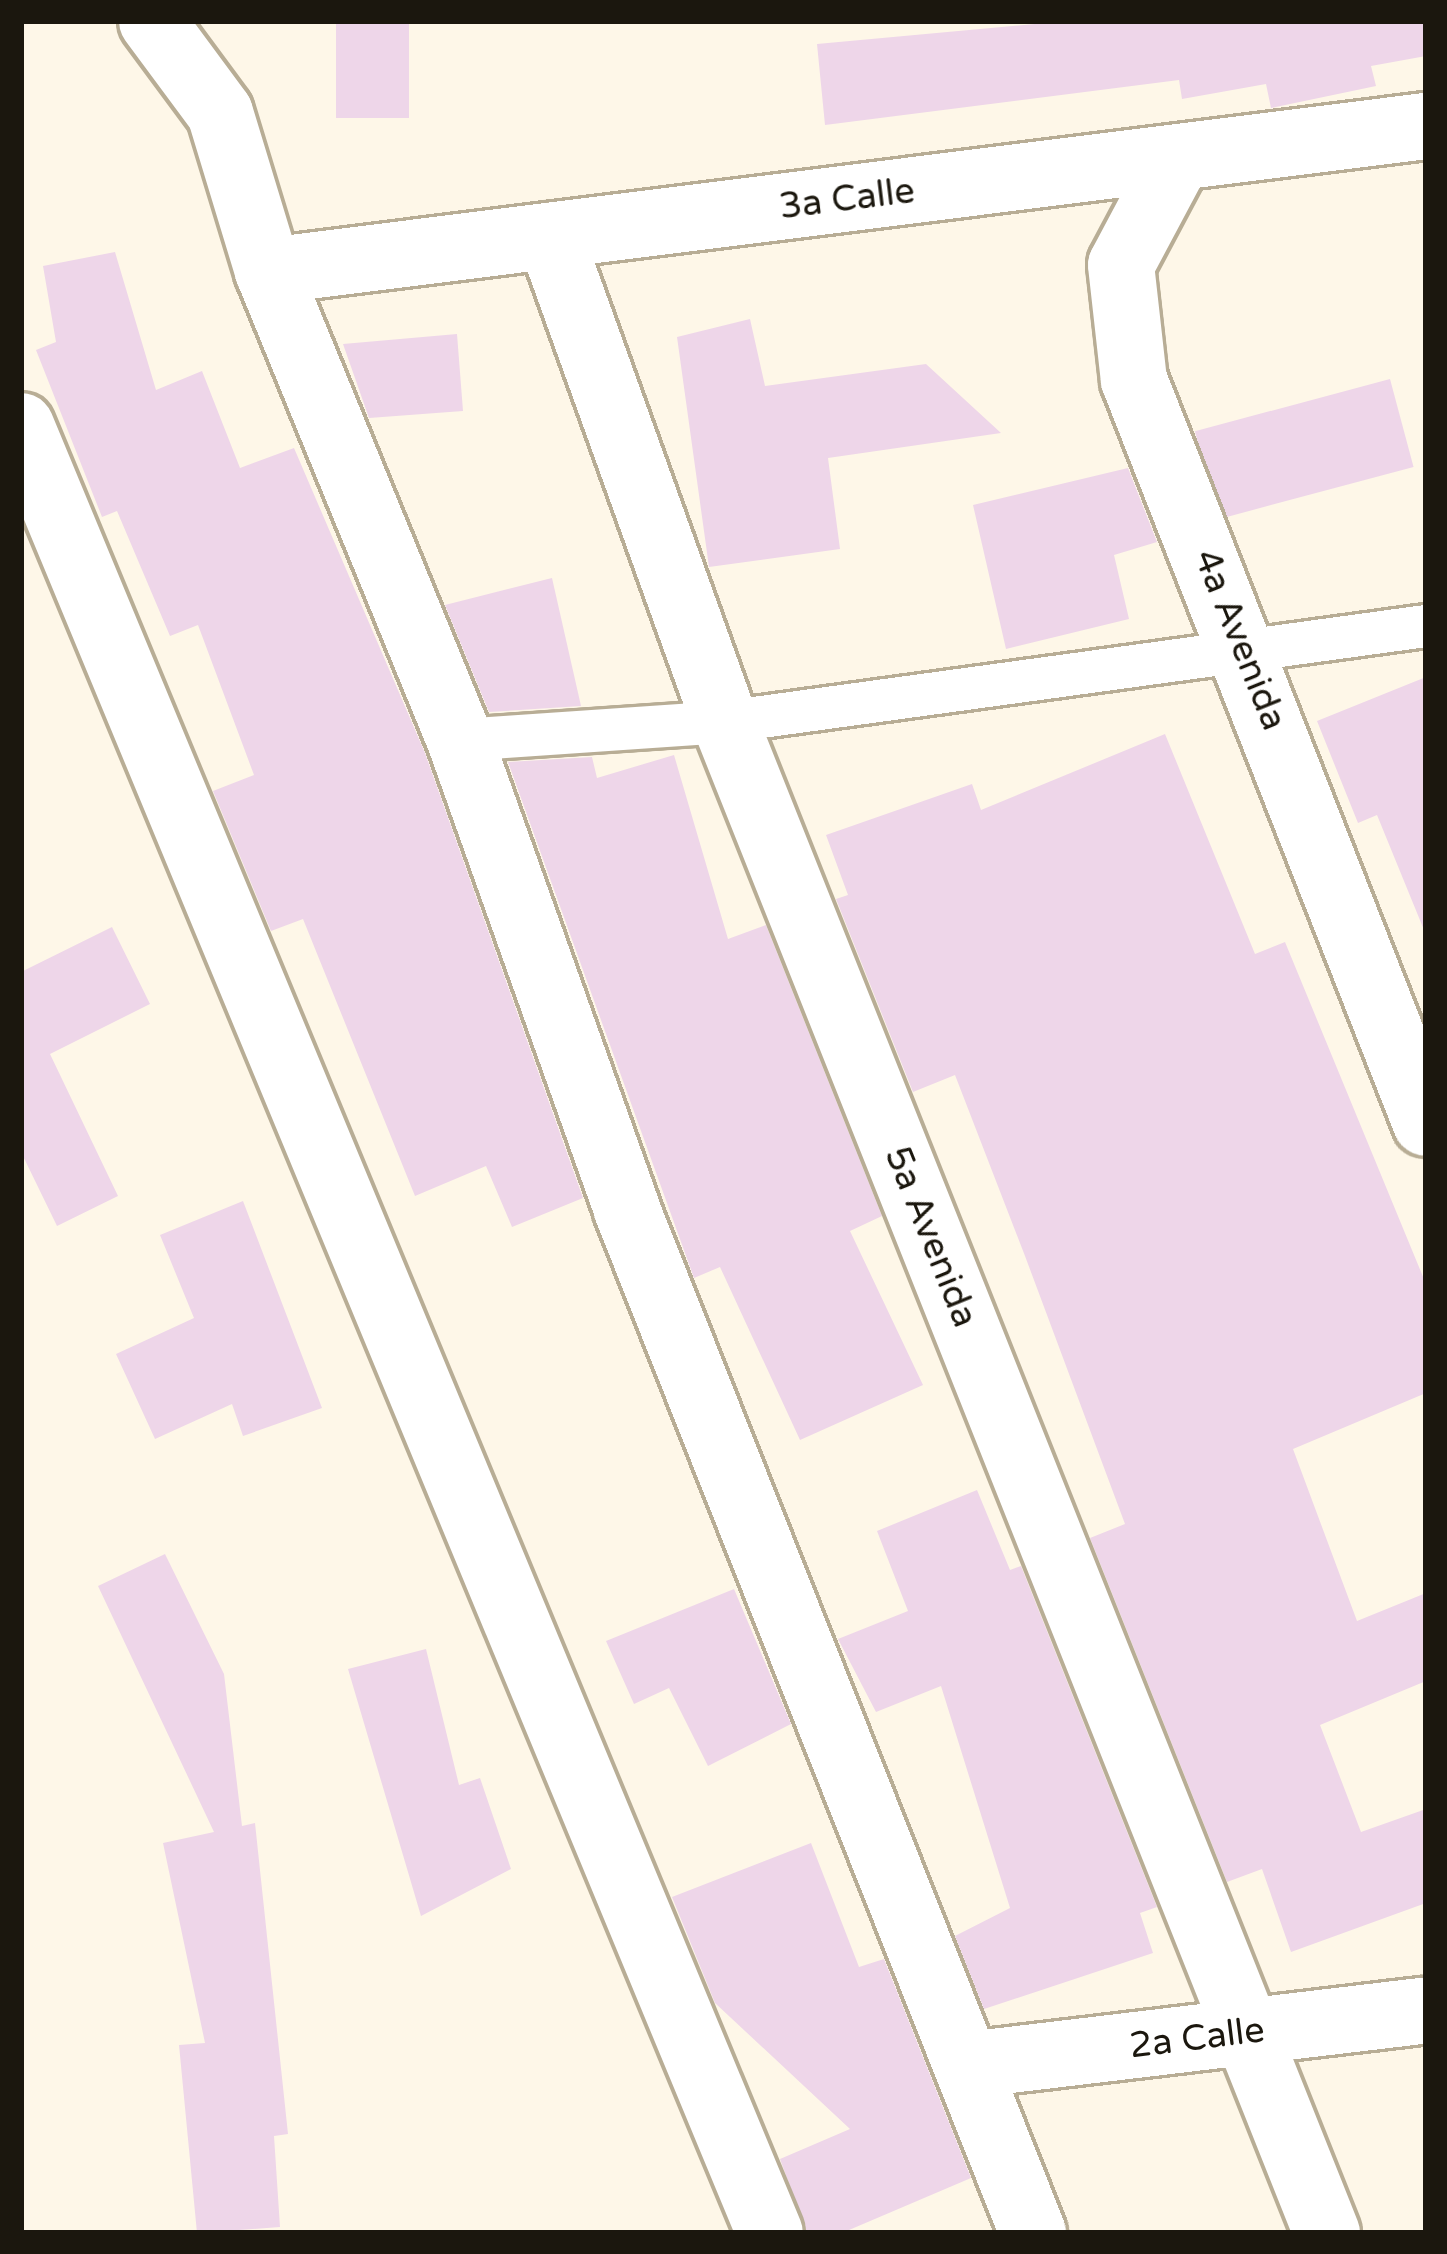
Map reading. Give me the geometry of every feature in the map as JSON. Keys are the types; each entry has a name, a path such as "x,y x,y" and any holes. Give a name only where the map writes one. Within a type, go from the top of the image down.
{"street":[{"path":"152,21 220,113 268,271 460,740 627,1210 1033,2233"},
{"name":"3a Calle","path":"268,271 1426,126"},
{"name":"4a Avenida","path":"1178,158 1120,265 1135,380 1245,649 1426,1123"},
{"name":"5a Avenida","path":"550,236 725,722 1328,2233"},
{"path":"21,426 45,551 770,2233"},
{"name":"2a Calle","path":"968,2065 1426,2010"}],"lane":[{"path":"460,740 725,722 1426,626"}],"building":[{"path":"336,21 409,21 409,118 336,118"},
{"path":"1067,21 1426,23 1426,56 1371,66 1376,86 1271,108 1266,84 1182,99 1179,80 825,125 817,44"},
{"path":"115,252 156,390 202,371 240,468 294,448 425,753 583,1198 512,1227 486,1166 415,1196 303,919 271,931 213,791 254,775 198,625 170,636 117,511 102,517 36,350 56,342 43,266"},
{"path":"750,319 765,386 926,364 1001,433 828,458 840,549 709,567 677,337"},
{"path":"457,334 463,411 369,418 343,344"},
{"path":"1390,379 1414,467 1218,519 1195,431"},
{"path":"1128,468 1157,542 1114,555 1129,619 1006,649 973,505"},
{"path":"552,578 581,706 489,712 445,605"},
{"path":"1426,677 1424,930 1377,815 1358,823 1317,721"},
{"path":"1165,734 1255,954 1285,942 1426,1284 1426,1393 1293,1449 1357,1621 1426,1593 1426,1681 1320,1725 1361,1832 1426,1809 1426,1903 1291,1952 1262,1869 1227,1882 1090,1538 1125,1524 1025,1256 955,1075 913,1092 836,899 848,895 826,835 972,784 981,810"},
{"path":"674,755 728,939 766,925 882,1216 850,1231 923,1385 800,1440 720,1267 694,1278 508,762 592,757 597,778"},
{"path":"112,927 150,1004 50,1054 118,1196 57,1226 21,1152 21,972"},
{"path":"243,1201 322,1408 243,1436 232,1404 155,1439 116,1354 194,1318 160,1235"},
{"path":"977,1490 1010,1570 1021,1566 1157,1907 1140,1913 1153,1953 984,2009 955,1936 1010,1908 941,1686 876,1712 838,1639 908,1611 877,1531"},
{"path":"165,1554 224,1674 242,1826 255,1823 288,2134 274,2136 280,2227 197,2233 179,2045 205,2043 163,1843 214,1832 98,1586"},
{"path":"734,1589 791,1724 708,1766 669,1688 634,1704 606,1641"},
{"path":"426,1649 459,1785 480,1778 511,1869 421,1916 348,1669"},
{"path":"811,1843 859,1967 884,1959 971,2178 842,2233 807,2233 780,2159 850,2129 715,2003 672,1897"}]}
